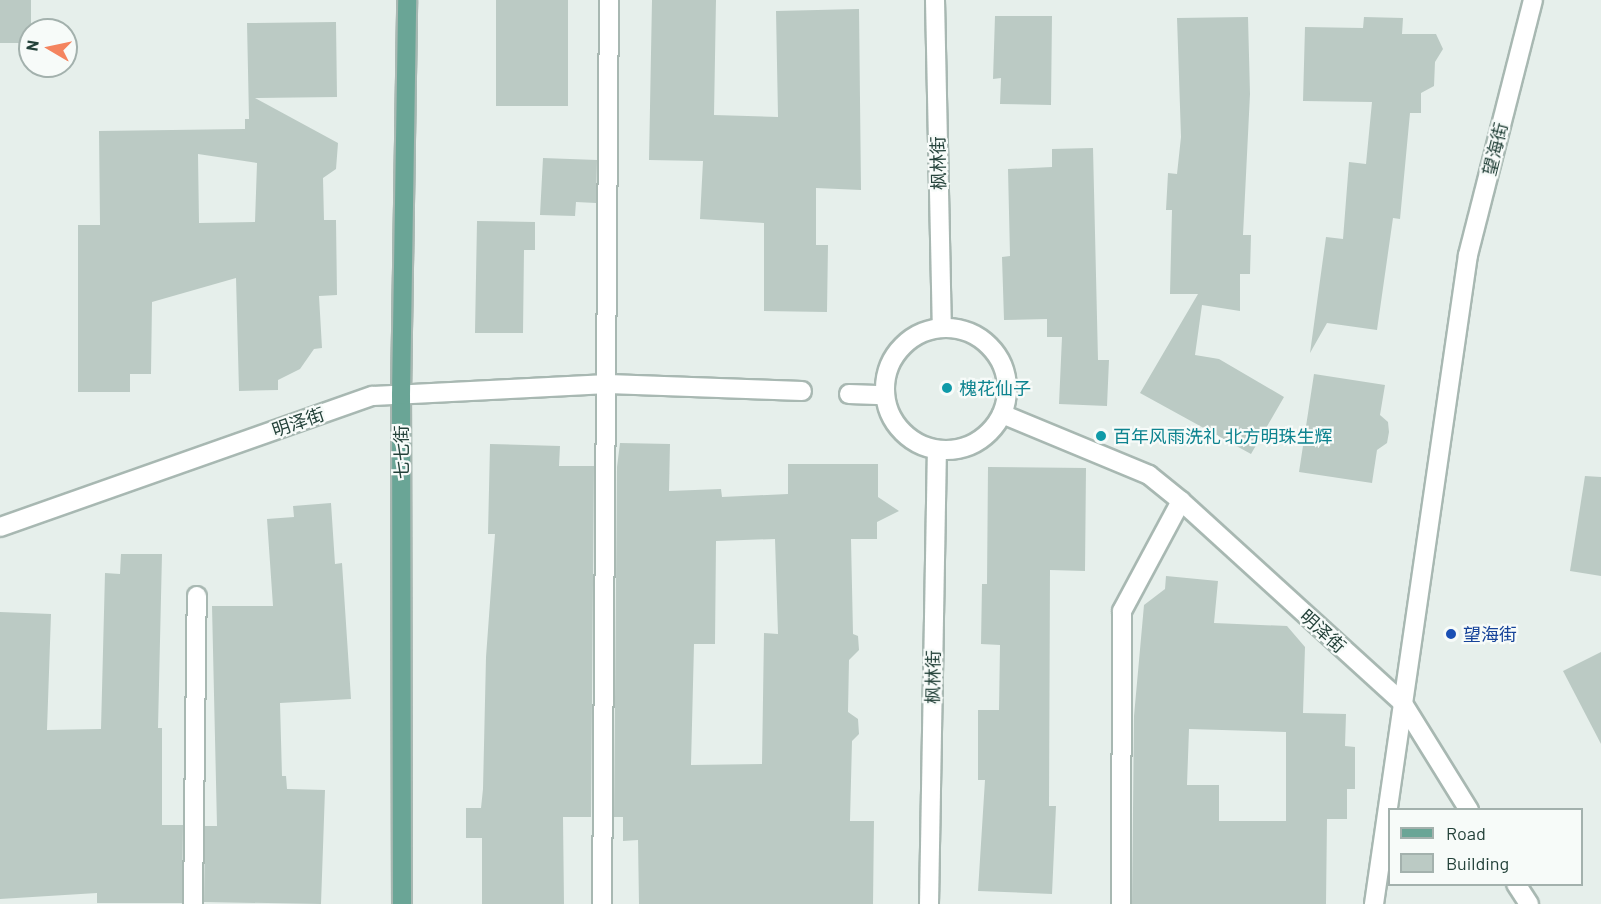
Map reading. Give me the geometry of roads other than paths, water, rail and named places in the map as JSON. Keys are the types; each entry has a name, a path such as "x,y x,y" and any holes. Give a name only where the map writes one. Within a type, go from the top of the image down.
{"main road":[{"name":"七七街","path":"402,904 401,395 407,0"}],"street":[{"path":"602,904 608,384 609,0"},
{"name":"枫林街","path":"935,0 942,327"},
{"name":"望海街","path":"1374,904 1468,255 1533,0"},
{"path":"942,327 972,333 997,353 1007,383 1002,414 987,435 963,448 936,450 911,440 892,421 884,395 890,362 911,338 942,327"},
{"name":"明泽街","path":"0,527 373,396 608,384 802,392"},
{"path":"849,394 884,395"},
{"name":"明泽街","path":"1002,414 1149,475 1181,501 1402,702 1468,808"},
{"name":"枫林街","path":"929,904 936,450"},
{"path":"1121,904 1122,612 1181,501"},
{"path":"193,904 197,596"},
{"path":"1517,886 1529,904"}],"place":[{"name":"槐花仙子","path":"947,388"},
{"name":"百年风雨洗礼 北方明珠生辉","path":"1101,436"},
{"name":"望海街","path":"1451,634"}]}
